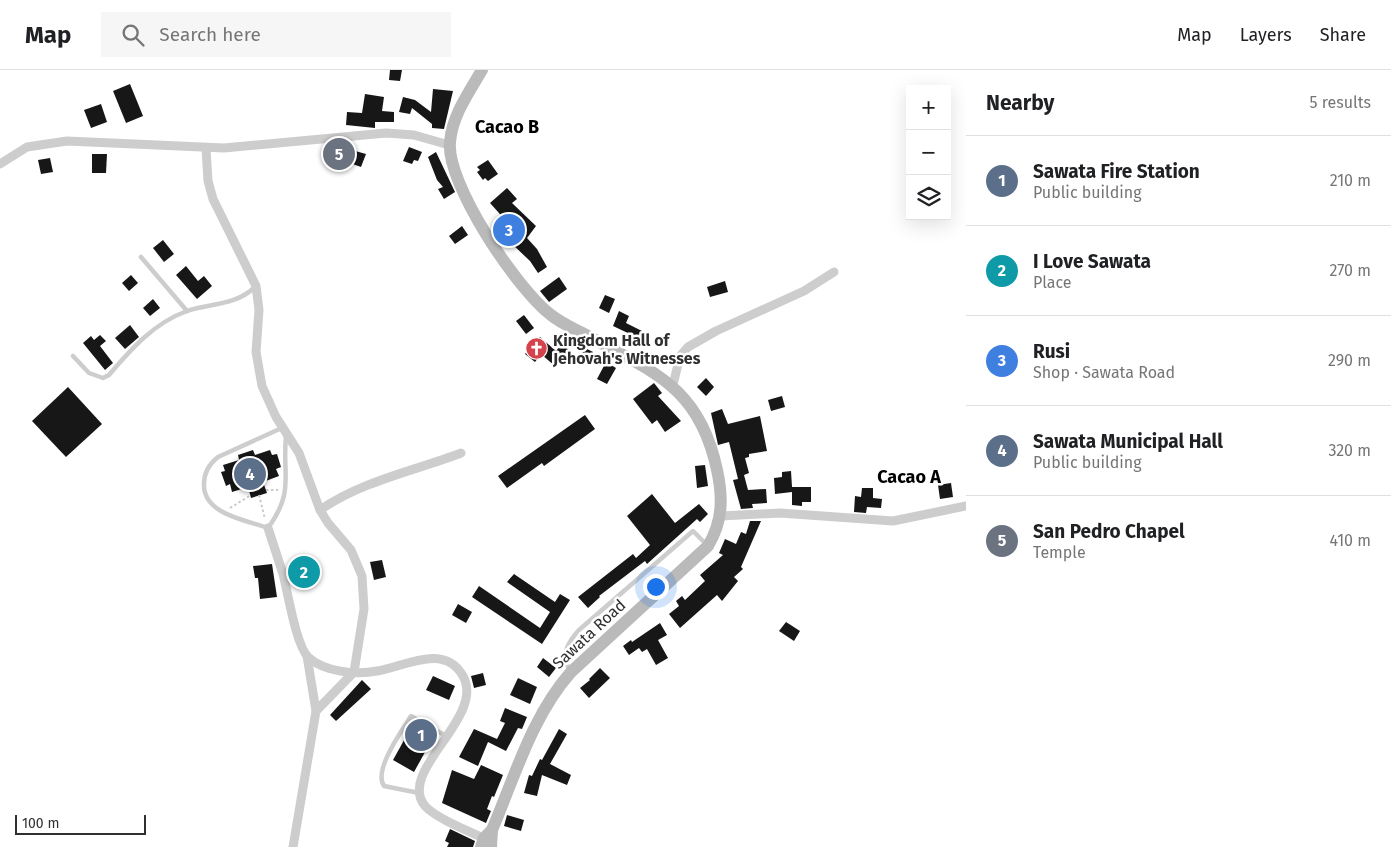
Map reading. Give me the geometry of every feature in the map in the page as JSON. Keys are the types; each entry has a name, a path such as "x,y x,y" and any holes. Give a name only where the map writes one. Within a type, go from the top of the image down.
{"main road":[{"path":"449,145 452,128 461,106 482,70"},
{"name":"Sawata Road","path":"449,145 451,159 456,172 481,224 495,247 536,303 552,316 655,372 673,385 697,413 706,433 719,478 721,516 716,532 708,546 571,672 556,689 544,709 488,841"}],"street":[{"path":"0,164 9,156 27,146 67,141 206,149 289,144 386,132 414,135 449,145"},
{"path":"206,149 207,173 213,199 256,286 259,310 256,352 258,367 269,402 305,465 320,510 328,523 351,550 362,576 364,592 362,623 354,672 316,711"},
{"path":"673,385 680,356 688,347 716,331 804,291 834,272"},
{"path":"320,510 363,487 461,453"},
{"path":"721,516 780,513 893,520 966,506"},
{"path":"268,528 300,640 307,656 316,711 292,847"},
{"path":"307,656 324,666 354,672 377,671 425,658 436,658 453,666 464,678 466,696 461,713 422,776 419,792 421,800 429,810 488,841"}],"lane":[{"path":"141,257 188,311"},
{"path":"73,356 90,373 102,378 109,375 138,342 155,328 188,311 238,300 256,286"},
{"path":"285,430 286,492 281,506 268,528 226,513 207,500 204,491 206,471 218,457 285,430"},
{"path":"571,672 565,658 566,649 570,639 579,630 693,531 708,546"},
{"path":"419,792 384,786 381,778 382,767 411,716 446,736"}],"path":[{"path":"266,490 286,492"},
{"path":"226,513 236,502 251,495"},
{"path":"259,495 268,528"}],"building":[{"path":"390,70 402,70 400,81 389,80"},
{"path":"130,84 143,116 126,123 113,91"},
{"path":"433,89 453,91 444,129 432,128 432,124 412,108 410,114 399,112 403,97 415,100 431,112"},
{"path":"365,94 384,97 382,111 394,112 394,122 375,122 375,128 346,125 347,112 362,113"},
{"path":"101,104 107,122 91,128 84,110"},
{"path":"334,145 366,154 361,167 344,161 343,164 329,160"},
{"path":"409,147 422,152 418,161 414,160 412,164 403,161"},
{"path":"436,152 455,192 444,199 438,189 443,187 437,180 428,157"},
{"path":"92,154 107,154 106,173 92,173"},
{"path":"50,158 53,172 41,174 38,160"},
{"path":"488,160 498,174 488,181 485,178 483,180 477,172 480,170 477,167"},
{"path":"507,188 517,199 512,203 536,226 527,238 537,249 547,267 538,273 530,261 512,244 516,240 502,229 507,222 490,203"},
{"path":"462,226 468,235 455,244 449,236"},
{"path":"163,240 174,254 164,262 153,248"},
{"path":"186,266 198,281 204,276 212,286 197,299 176,275"},
{"path":"131,275 138,283 129,291 122,283"},
{"path":"559,277 567,289 549,302 540,291"},
{"path":"725,281 728,292 710,297 707,287"},
{"path":"605,295 615,299 609,313 599,308"},
{"path":"153,299 160,308 150,316 143,308"},
{"path":"619,311 629,316 626,323 644,332 639,342 631,338 632,335 613,326"},
{"path":"524,315 534,328 526,334 516,321"},
{"path":"130,325 139,337 125,349 115,338"},
{"path":"100,335 106,341 100,346 113,363 105,370 83,343 91,336 94,340"},
{"path":"540,337 556,351 562,344 570,351 556,367 541,354 535,362 525,354"},
{"path":"585,348 593,352 587,365 578,361"},
{"path":"606,362 616,368 607,384 597,379"},
{"path":"706,378 714,387 706,396 697,387"},
{"path":"654,383 662,393 658,396 681,421 665,432 657,420 652,424 633,399"},
{"path":"68,387 102,424 66,457 32,421"},
{"path":"782,396 785,407 771,411 768,400"},
{"path":"722,409 728,424 760,416 767,451 749,454 749,457 745,458 749,473 744,475 748,490 766,489 767,503 752,504 753,508 741,509 733,480 738,479 729,442 718,445 711,413"},
{"path":"585,415 595,429 544,466 542,463 507,488 498,476"},
{"path":"253,450 255,455 270,450 272,455 277,454 281,467 276,469 279,476 263,482 267,493 251,498 248,487 232,492 230,484 226,486 221,472 225,471 223,465 239,460 238,455"},
{"path":"705,465 708,486 697,488 695,466"},
{"path":"791,471 792,487 811,487 811,502 802,502 802,506 792,505 792,492 775,494 774,478 782,477 782,472"},
{"path":"951,483 953,497 940,499 938,485"},
{"path":"862,488 873,488 873,498 882,499 881,508 867,507 866,513 854,512 855,496 861,497"},
{"path":"652,494 675,523 699,504 708,514 700,522 697,519 647,564 645,561 599,596 588,608 578,597 633,554 636,558 650,545 627,516"},
{"path":"750,521 761,521 741,567 743,569 734,577 738,581 722,601 717,595 680,628 669,614 679,606 676,601 682,596 685,600 705,581 700,575 723,555 719,553 725,539 736,544 741,532 746,534"},
{"path":"382,560 386,577 374,580 370,562"},
{"path":"272,564 277,597 260,599 258,578 255,578 253,566"},
{"path":"514,574 555,602 560,594 570,600 542,644 472,597 479,586 540,628 550,612 507,582"},
{"path":"458,604 472,612 466,623 452,615"},
{"path":"786,622 800,631 794,641 779,631"},
{"path":"660,623 667,635 658,640 668,658 656,665 647,649 642,652 639,648 629,655 623,646"},
{"path":"543,658 556,668 549,677 537,667"},
{"path":"600,668 610,678 589,698 580,688"},
{"path":"483,673 486,685 474,688 471,676"},
{"path":"433,676 455,686 449,700 426,690"},
{"path":"518,678 537,687 530,704 510,695"},
{"path":"362,680 371,689 336,721 330,715"},
{"path":"505,708 527,717 522,729 518,728 506,751 488,742 478,766 459,757 474,729 497,739 505,723 500,721"},
{"path":"413,724 434,736 414,772 393,760"},
{"path":"559,729 567,734 550,764 571,775 567,785 542,775 537,796 524,793 529,775 532,776 540,759 542,760"},
{"path":"481,765 503,775 487,809 491,811 486,823 442,803 452,770 474,779"},
{"path":"507,815 524,820 521,831 504,826"},
{"path":"450,829 475,841 473,847 447,847 449,843 445,841"}],"place":[{"name":"San Pedro Chapel","path":"339,154"},
{"name":"Rusi","path":"509,230"},
{"name":"Kingdom Hall of Jehovah's Witnesses","path":"537,349"},
{"name":"Sawata Municipal Hall","path":"250,474"},
{"name":"I Love Sawata","path":"304,572"},
{"name":"Sawata Fire Station","path":"421,735"}],"district":[{"name":"Cacao B","path":"507,127"},
{"name":"Cacao A","path":"909,477"}]}
